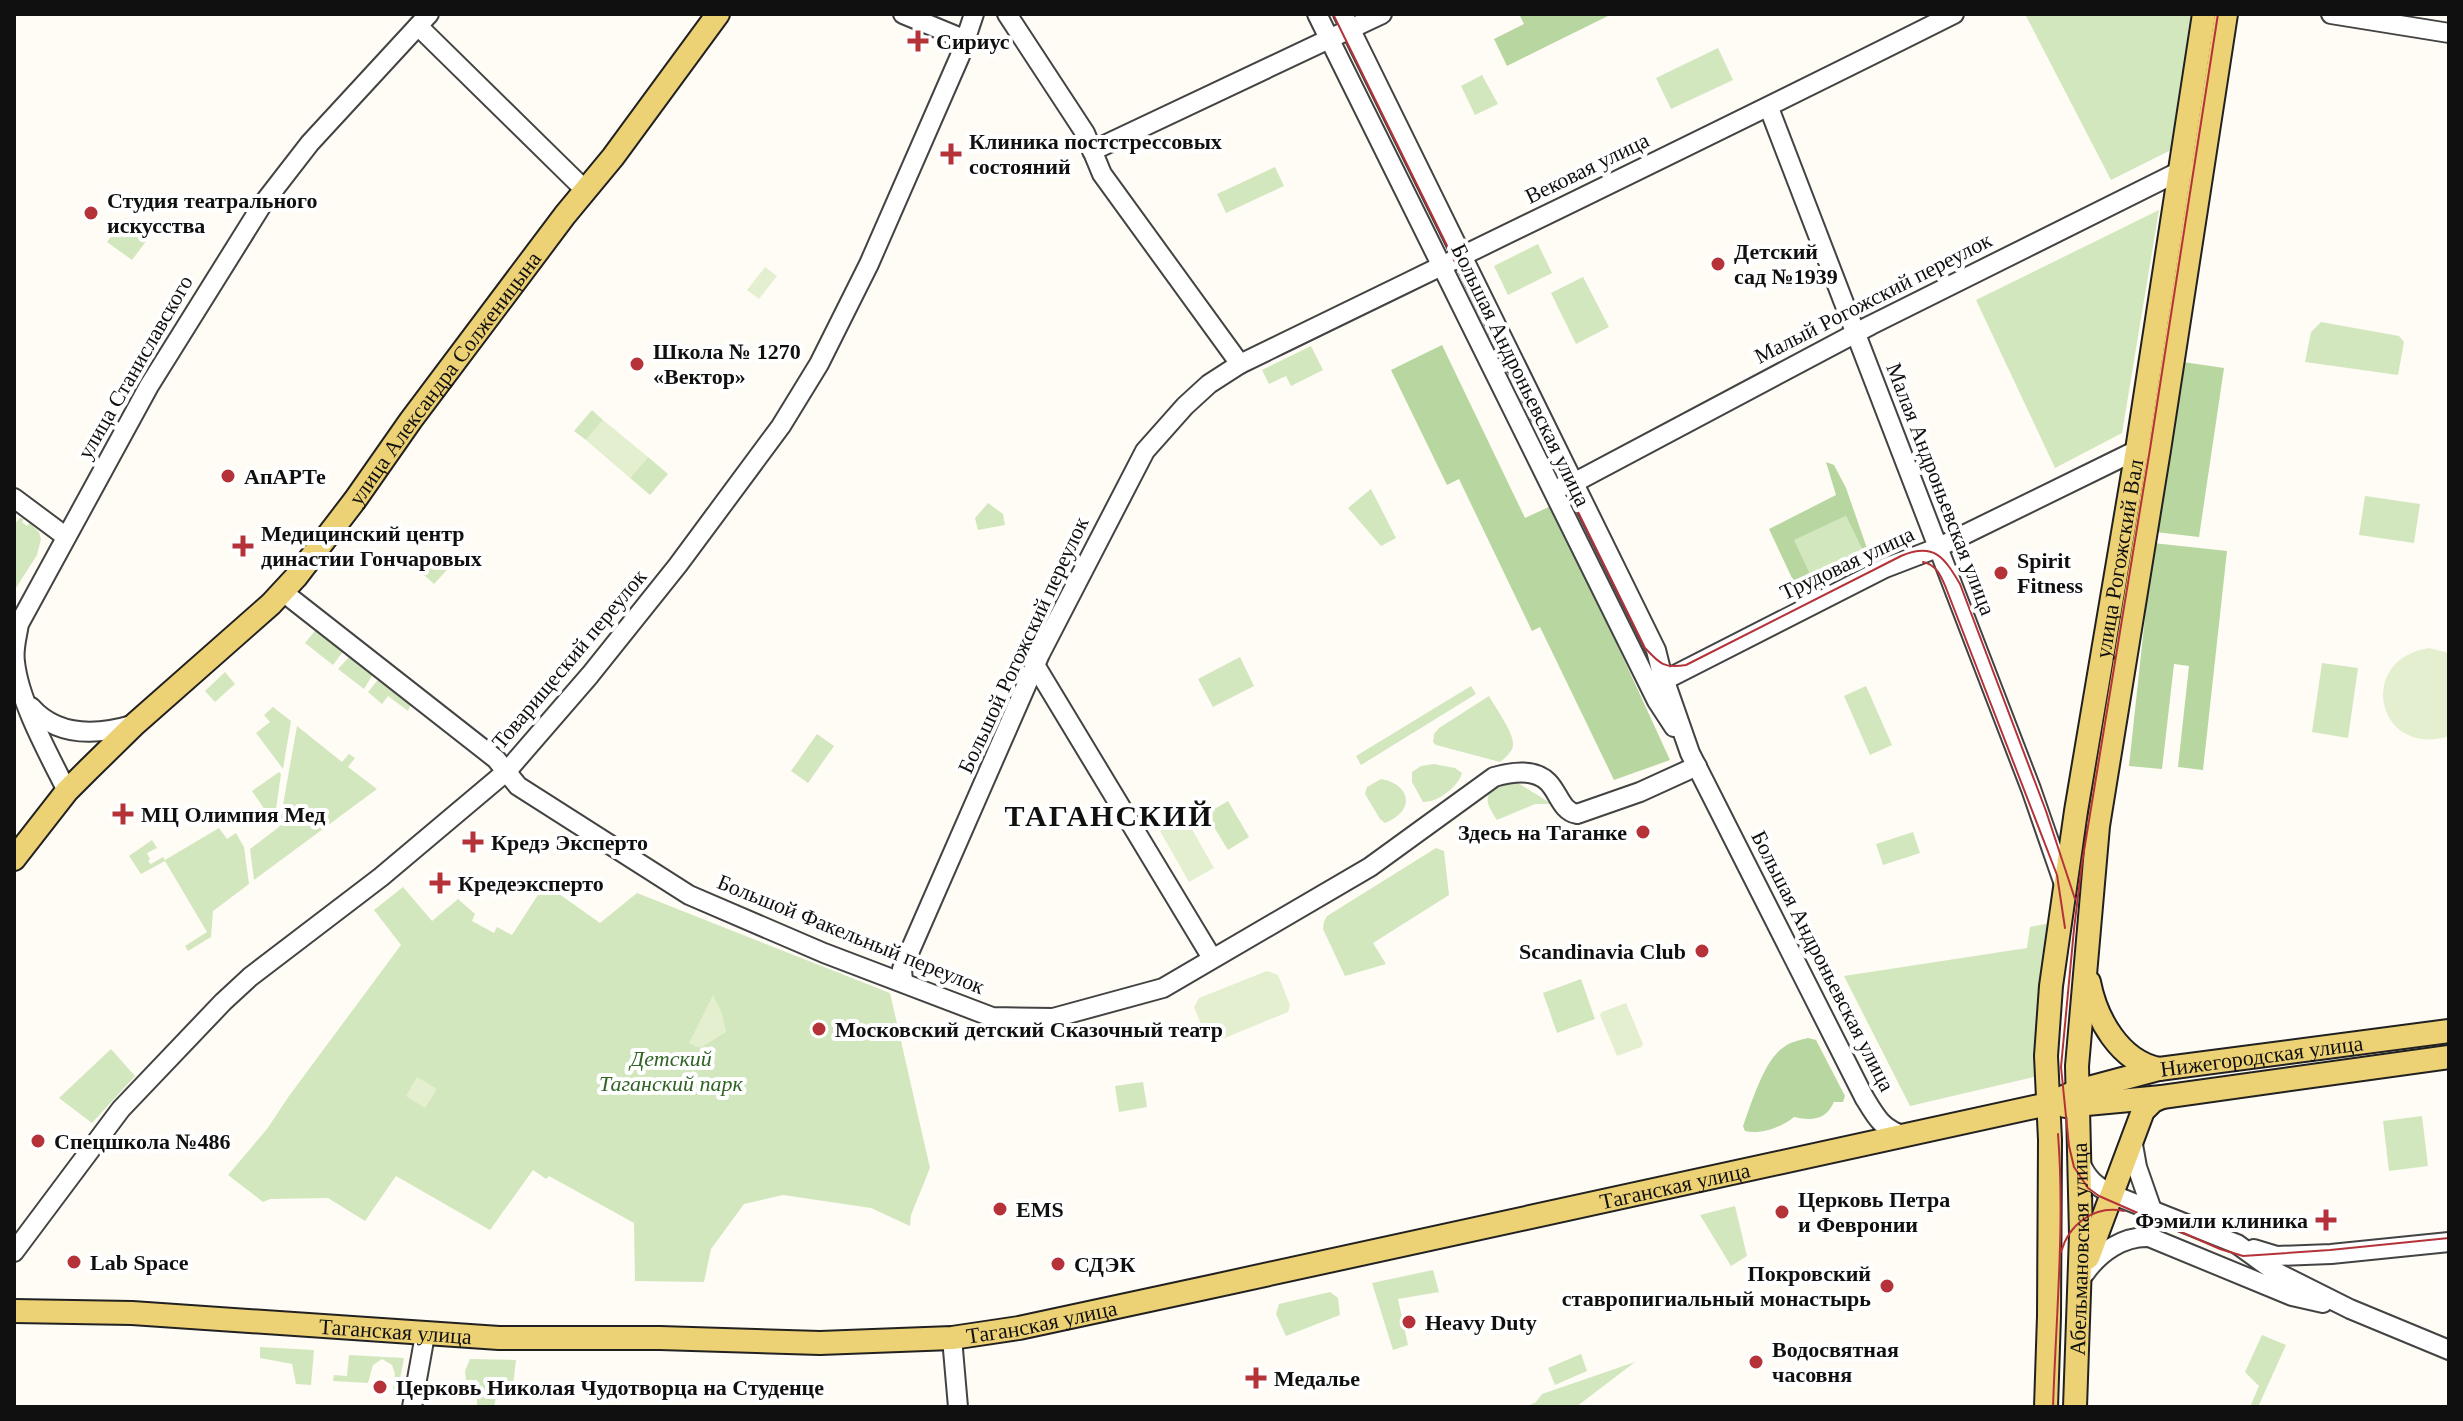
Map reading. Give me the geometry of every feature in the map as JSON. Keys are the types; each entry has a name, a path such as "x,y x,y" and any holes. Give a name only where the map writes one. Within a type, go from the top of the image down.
{"main road":[{"name":"улица Александра Солженицына","path":"14,859 67,791 135,724 283,592 344,515 411,420 613,157 718,14"},
{"name":"улица Рогожский Вал","path":"2078,1098 2085,961 2098,826 2148,450 2190,171 2204,14"},
{"name":"улица Рогожский Вал","path":"2190,171 2226,14"},
{"name":"улица Рогожский Вал","path":"2048,1104 2046,1056 2051,986 2076,811 2148,450"},
{"path":"2085,961 2092,997 2111,1035 2136,1062 2159,1069"},
{"name":"Нижегородская улица","path":"2078,1098 2159,1069 2449,1031"},
{"name":"Нижегородская улица","path":"2078,1098 2162,1097 2449,1057"},
{"path":"2080,1286 2097,1230 2143,1111 2162,1097"},
{"name":"Таганская улица","path":"14,1311 132,1313 499,1338 660,1338 820,1343 952,1338 1019,1328 2078,1098"},
{"name":"Абельмановская улица","path":"2075,1407 2080,1286 2078,1098"},
{"name":"Абельмановская улица","path":"2046,1407 2048,1104"}],"street":[{"path":"903,14 966,40"},
{"name":"Товарищеский переулок","path":"14,1252 121,1109 223,1002 250,977 381,877 507,771 581,686 674,570 794,407 819,364 869,264 966,40 974,14"},
{"path":"1007,14 1085,133 1102,174 1240,364"},
{"name":"Большая Андроньевская улица","path":"1317,14 1657,701 1694,760 1871,1109 1890,1131 1905,1136"},
{"path":"1092,151 1329,39 1347,21 1382,14"},
{"name":"Вековая улица","path":"1240,364 1769,108 1954,14"},
{"path":"2331,14 2449,33"},
{"path":"424,20 585,190"},
{"name":"улица Станиславского","path":"67,791 26,702 15,662 19,624 149,386 262,205 310,143 424,20"},
{"name":"Большая Андроньевская улица","path":"1347,21 1656,650 1694,760"},
{"name":"Малая Андроньевская улица","path":"1769,108 2031,789 2066,889"},
{"name":"Малый Рогожский переулок","path":"1552,491 1855,333 2190,171"},
{"name":"Большой Рогожский переулок","path":"903,982 902,969 1035,665 1145,451 1209,384 1240,364"},
{"name":"Трудовая улица","path":"1665,680 1885,568 1937,548 2059,486 2148,450"},
{"path":"14,498 65,536"},
{"name":"Большой Факельный переулок","path":"283,592 496,759 518,786 689,895 824,953 992,1017 1053,1018 1163,988 1370,867 1494,777 1512,771 1529,773 1547,781 1565,807 1577,814 1640,792 1694,760"},
{"path":"1035,665 1212,958"},
{"path":"26,702 40,718 66,730 99,733 135,724"},
{"path":"2132,1139 2137,1167 2152,1210"},
{"path":"2080,1162 2096,1186 2237,1244 2350,1309"},
{"path":"2080,1286 2087,1270 2104,1253 2143,1236 2240,1274 2284,1272 2324,1256 2449,1242"},
{"path":"2314,1291 2308,1277 2309,1267 2324,1256"},
{"path":"2284,1272 2350,1309 2449,1350"},
{"path":"412,1407 425,1335"},
{"path":"952,1338 958,1407"}],"green space":[{"path":"1519,14 1612,14 1507,66 1494,39 1524,24"},
{"path":"2025,14 2195,14 2175,148 2111,180"},
{"path":"1718,48 1733,80 1671,109 1656,78"},
{"path":"1482,75 1498,104 1475,115 1461,86"},
{"path":"1275,167 1284,186 1226,213 1217,194"},
{"path":"2159,210 2122,433 2055,468 1976,300"},
{"path":"125,218 150,236 132,260 107,242"},
{"path":"1538,244 1552,273 1508,295 1494,266"},
{"path":"765,267 777,276 759,299 747,290"},
{"path":"1583,277 1609,327 1576,344 1551,293"},
{"path":"2321,322 2399,336 2404,342 2398,375 2305,362 2311,332"},
{"path":"1442,345 1525,518 1553,505 1670,760 1614,780 1540,627 1532,631 1459,479 1447,485 1391,370"},
{"path":"1311,346 1323,370 1291,386 1286,376 1269,384 1262,370"},
{"path":"2183,362 2224,368 2199,537 2155,532"},
{"path":"592,410 603,420 586,440 574,431"},
{"path":"603,420 648,457 630,478 586,440"},
{"path":"648,457 668,474 650,495 630,478"},
{"path":"1826,462 1834,465 1846,488 1869,554 1799,593 1769,529 1836,495","holes":["1846,516 1862,549 1810,574 1794,540"]},
{"path":"1371,489 1396,538 1381,546 1348,508"},
{"path":"2365,496 2420,504 2414,543 2359,535"},
{"path":"988,503 1003,514 1005,525 978,530 975,518"},
{"path":"1846,516 1862,549 1810,574 1793,540"},
{"path":"20,518 39,532 41,539 37,555 14,591 14,525"},
{"path":"2153,543 2227,551 2203,770 2178,767 2189,666 2174,664 2162,769 2129,766"},
{"path":"428,553 447,570 434,584 415,567"},
{"path":"318,630 342,649 333,665 305,643"},
{"path":"2429,648 2449,653 2449,736 2425,739 2405,734 2392,721 2384,705 2384,687 2390,670 2405,656"},
{"path":"350,656 373,674 364,689 338,669"},
{"path":"1240,657 1254,686 1213,707 1198,679"},
{"path":"2322,663 2358,668 2348,738 2312,732"},
{"path":"225,672 235,684 215,702 205,691"},
{"path":"381,680 411,704 408,711 388,696 382,704 368,692"},
{"path":"1471,686 1476,694 1361,765 1356,756"},
{"path":"1866,686 1892,745 1870,755 1844,696"},
{"path":"1489,696 1513,741 1511,750 1500,762 1433,742 1439,728"},
{"path":"273,707 291,721 283,769 256,733 270,722 264,715"},
{"path":"297,726 342,762 349,754 355,758 348,767 377,789 254,880 250,849 279,827"},
{"path":"817,734 834,746 808,783 791,771"},
{"path":"1434,764 1455,768 1462,773 1446,793 1423,802 1412,782 1412,772 1421,766"},
{"path":"279,772 281,774 274,823 252,791"},
{"path":"1381,779 1399,787 1406,799 1401,812 1385,823 1365,794 1367,787"},
{"path":"1503,783 1518,783 1552,804 1535,804 1497,820 1488,799 1492,791"},
{"path":"1228,801 1249,837 1228,850 1206,814"},
{"path":"1185,817 1214,868 1189,882 1160,831"},
{"path":"219,828 227,839 236,833 244,847 249,884 213,911 211,937 188,951 185,946 207,932 165,861 141,874 129,856 152,840 157,848 147,853 148,861 151,864 163,857 165,860"},
{"path":"1913,832 1920,853 1883,865 1876,844"},
{"path":"1436,848 1444,851 1449,895 1373,943 1386,964 1345,976 1323,929 1327,916"},
{"name":"Детский Таганский парк","path":"545,884 600,923 637,893 890,993 930,1168 911,1215 910,1226 871,1208 783,1195 744,1204 711,1249 704,1282 635,1281 634,1223 533,1170 490,1230 396,1176 365,1221 328,1198 270,1199 263,1202 228,1175 267,1129 401,945 374,910 403,887 432,921 458,899 475,914 472,921 494,933 497,927 512,935"},
{"path":"2051,923 2038,1076 1910,1106 1844,976 2027,948 2030,927"},
{"path":"1267,971 1278,975 1290,1005 1288,1012 1215,1042 1207,1039 1194,1007 1199,998"},
{"path":"1581,979 1595,1019 1557,1033 1543,993"},
{"path":"713,995 722,1013 726,1032 700,1048 689,1043"},
{"path":"1626,1003 1643,1044 1617,1056 1600,1015"},
{"path":"1808,1038 1816,1040 1845,1096 1843,1102 1834,1102 1818,1118 1794,1117 1771,1129 1745,1131 1743,1126 1750,1106 1770,1061 1786,1045"},
{"path":"111,1049 135,1076 92,1123 59,1098"},
{"path":"417,1077 437,1089 425,1108 406,1096"},
{"path":"1143,1082 1147,1107 1119,1112 1115,1086"},
{"path":"2422,1116 2428,1166 2389,1171 2383,1121"},
{"path":"1735,1206 1747,1256 1731,1266 1700,1215"},
{"path":"1433,1270 1439,1292 1398,1299 1408,1345 1393,1350 1372,1283"},
{"path":"1330,1292 1338,1298 1340,1315 1286,1336 1276,1314 1279,1304"},
{"path":"2262,1335 2286,1345 2258,1407 2250,1407 2259,1386 2245,1372"},
{"path":"260,1347 314,1350 311,1385 296,1384 292,1364 260,1358"},
{"path":"1581,1354 1587,1371 1555,1385 1548,1368"},
{"path":"349,1355 404,1358 398,1390 393,1389 395,1374 392,1365 382,1359 373,1365 368,1383 333,1381 334,1375 347,1376"},
{"path":"470,1359 516,1360 512,1394 496,1397 494,1407 477,1407 477,1380 466,1380 465,1371"},
{"path":"1635,1362 1576,1407 1526,1407 1536,1402 1542,1394"}],"tram line":[{"path":"1333,14 1645,648 1662,664 1686,665 1901,556 1922,551 1937,555 1949,566 1960,584 2046,811 2075,899"},
{"path":"2218,14 2082,863 2061,1067 2069,1146 2074,1167 2088,1188 2099,1196 2243,1256 2449,1238"},
{"path":"1923,562 1935,568 1946,588 2057,875 2065,928"},
{"path":"2053,1407 2060,1236 2058,1134"},
{"path":"2061,1252 2070,1233 2084,1219 2103,1211 2124,1211"}],"place":[{"name":"Сириус","path":"918,41"},
{"name":"Клиника постстрессовых состояний","path":"951,154"},
{"name":"Студия театрального искусства","path":"91,213"},
{"name":"Детский сад №1939","path":"1718,264"},
{"name":"Школа № 1270 «Вектор»","path":"637,364"},
{"name":"АпАРТе","path":"228,476"},
{"name":"Медицинский центр династии Гончаровых","path":"243,546"},
{"name":"Spirit Fitness","path":"2001,573"},
{"name":"МЦ Олимпия Мед","path":"123,814"},
{"name":"Здесь на Таганке","path":"1643,832"},
{"name":"Кредэ Эксперто","path":"473,842"},
{"name":"Кредеэксперто","path":"440,883"},
{"name":"Scandinavia Club","path":"1702,951"},
{"name":"Московский детский Сказочный театр","path":"819,1029"},
{"name":"Спецшкола №486","path":"38,1141"},
{"name":"EMS","path":"1000,1209"},
{"name":"Церковь Петра и Февронии","path":"1782,1212"},
{"name":"Фэмили клиника","path":"2326,1220"},
{"name":"Lab Space","path":"74,1262"},
{"name":"СДЭК","path":"1058,1264"},
{"name":"Покровский ставропигиальный монастырь","path":"1887,1286"},
{"name":"Heavy Duty","path":"1409,1322"},
{"name":"Водосвятная часовня","path":"1756,1362"},
{"name":"Медалье","path":"1256,1378"},
{"name":"Церковь Николая Чудотворца на Студенце","path":"380,1387"}],"district":[{"name":"ТАГАНСКИЙ","path":"1109,815"}]}
